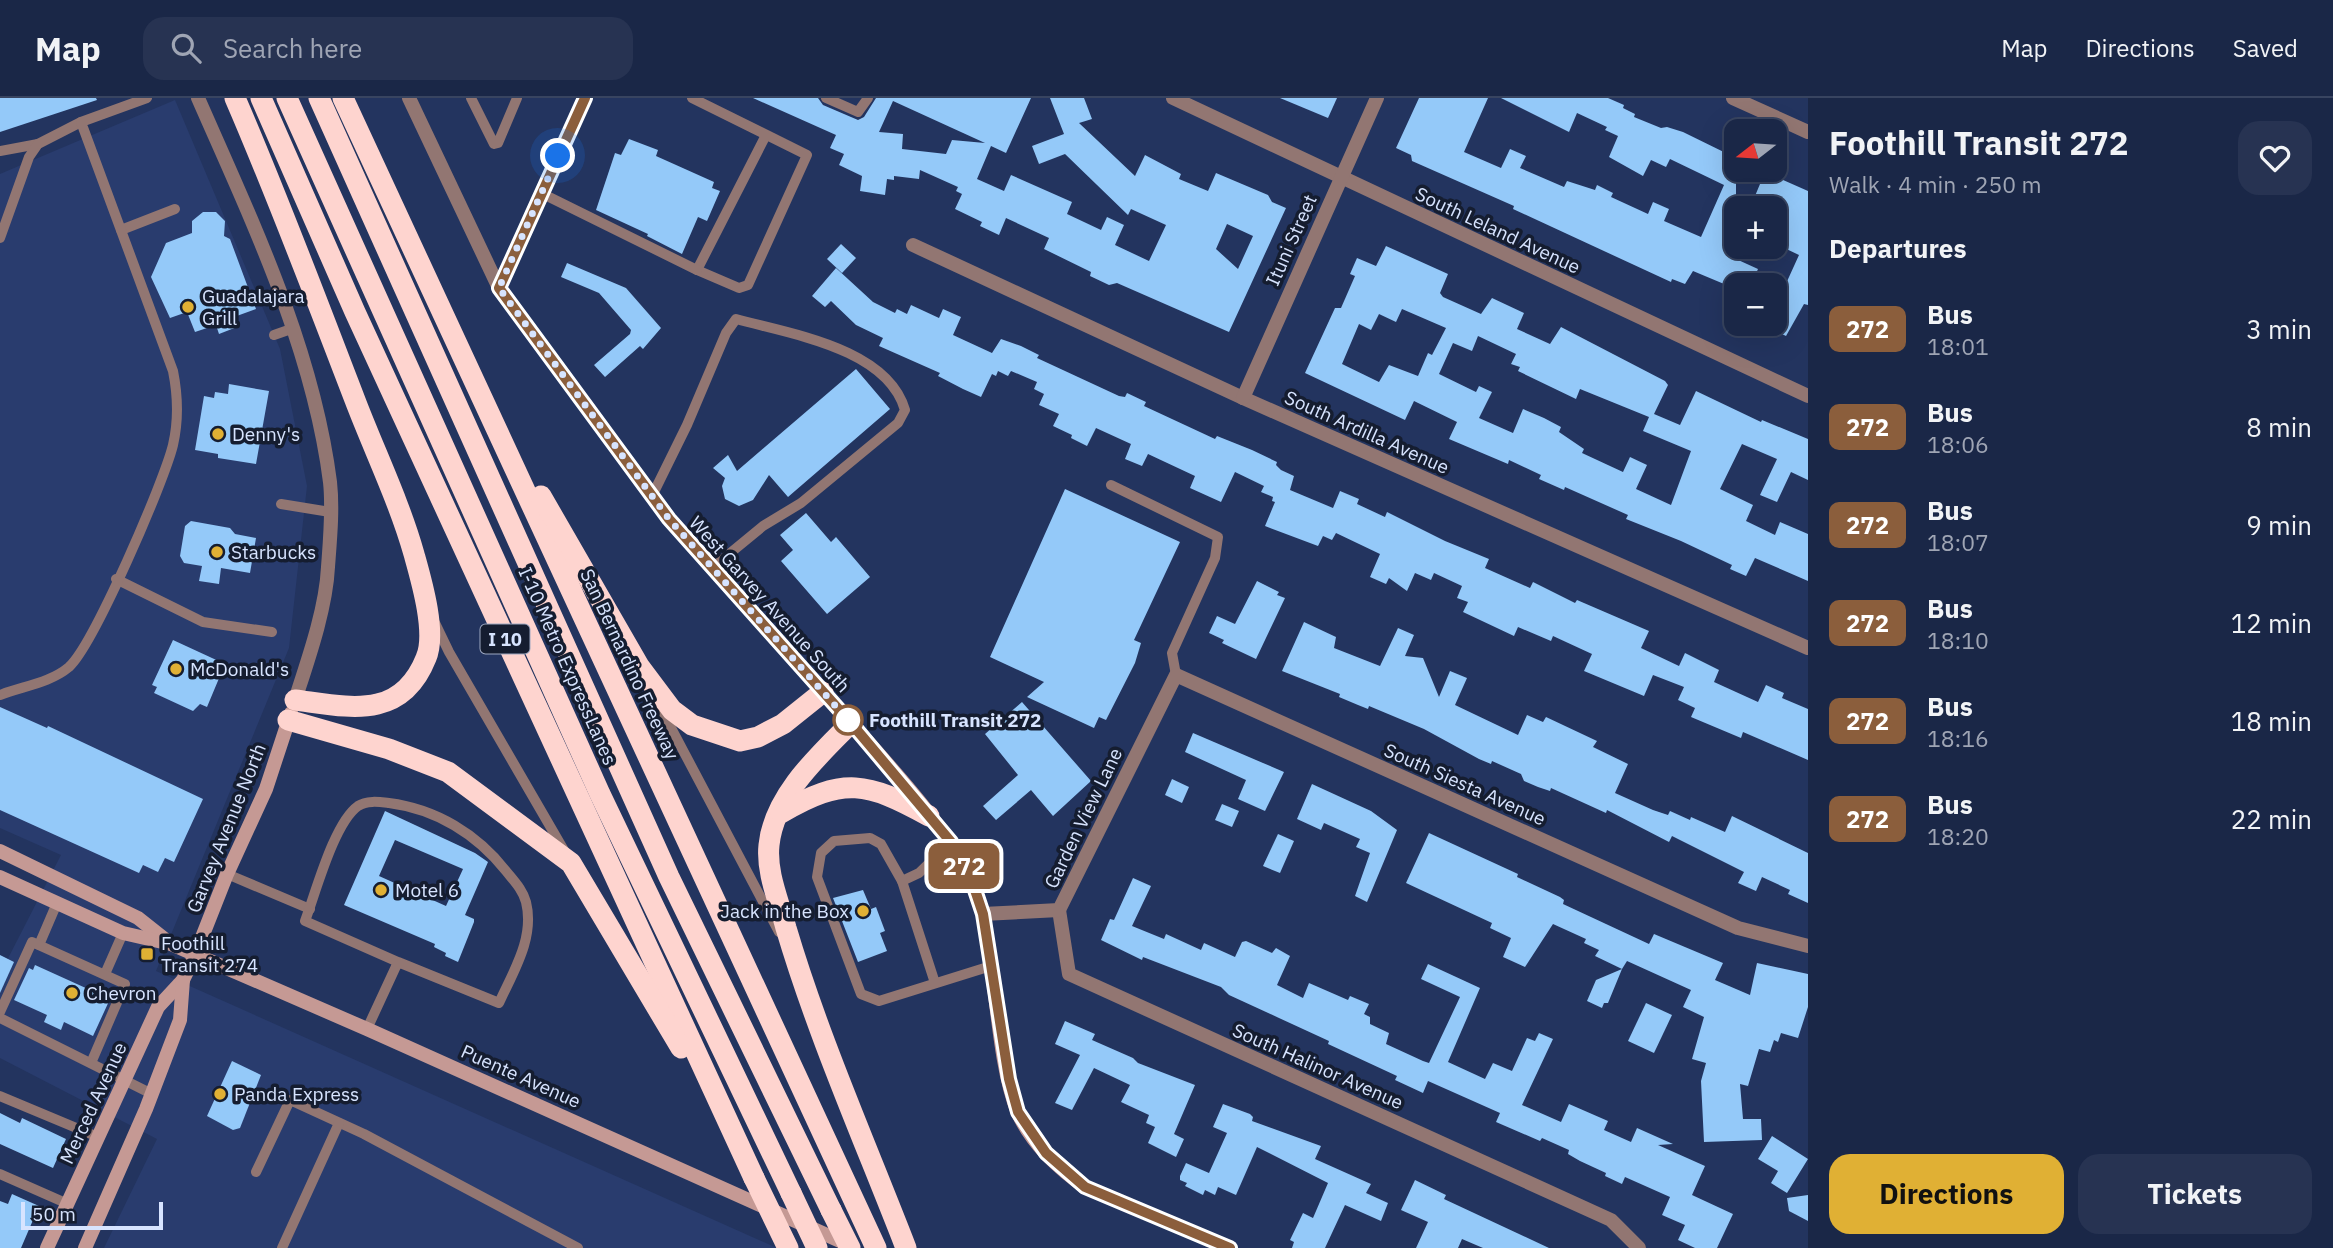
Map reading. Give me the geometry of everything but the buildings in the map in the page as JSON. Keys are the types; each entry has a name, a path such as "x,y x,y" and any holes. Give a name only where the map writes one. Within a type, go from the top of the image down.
{"highway":[{"path":"235,98 270,178 413,552 429,625 428,655 415,680 398,697 377,706 292,710"},
{"name":"I 10","path":"261,98 355,312 788,1248"},
{"name":"I-10 Metro ExpressLanes","path":"287,98 595,782 817,1248"},
{"name":"I-10 Metro ExpressLanes","path":"319,98 669,877 852,1248"},
{"name":"San Bernardino Freeway","path":"343,98 876,1248"},
{"path":"456,346 610,621 672,710 692,725 740,741 758,737 783,724 824,692"},
{"path":"292,710 448,772 571,863 635,968 754,1178"},
{"path":"851,723 808,766 776,816 769,843 769,868 798,968 904,1243"},
{"path":"776,816 814,794 850,786 889,794 929,816"}],"main road":[{"name":"West Garvey Avenue South","path":"824,692 951,842 974,887 983,914 1009,1079 1018,1112 1046,1153 1085,1187 1230,1248"},
{"name":"Garvey Avenue North","path":"195,955 227,874 266,789 292,710"},
{"name":"Puente Avenue","path":"0,851 138,918 171,944"},
{"name":"Puente Avenue","path":"0,877 123,933 171,944 367,1029 852,1248"},
{"name":"Merced Avenue","path":"47,1248 158,1007 183,980 195,955"},
{"name":"Merced Avenue","path":"85,1248 152,1094 180,1020 183,980"}],"street":[{"name":"Garvey Avenue North","path":"198,98 294,328 319,418 330,485 328,570 308,657 292,710"},
{"name":"West Garvey Avenue South","path":"409,98 499,288 652,496 712,568 824,692"},
{"path":"499,288 585,98"},
{"name":"South Leland Avenue","path":"1173,98 1808,396"},
{"name":"Ituni Street","path":"1243,398 1339,177 1377,98"},
{"path":"1733,98 1808,132"},
{"name":"South Ardilla Avenue","path":"913,245 1243,398 1808,648"},
{"name":"Garden View Lane","path":"983,914 1059,910 1176,675"},
{"name":"South Siesta Avenue","path":"1176,675 1738,928 1808,946"},
{"name":"South Halinor Avenue","path":"1059,910 1069,974 1611,1220 1639,1248"}],"lane":[{"path":"0,151 38,144 81,122 135,100 147,98"},
{"path":"471,98 494,144 498,143 517,98"},
{"path":"541,193 697,270 739,288 748,285 807,155 692,98"},
{"path":"826,98 858,112 868,98"},
{"path":"0,695 56,676 71,665 88,641 159,485 173,445 179,400 173,371 81,122"},
{"path":"697,270 766,135"},
{"path":"0,238 29,157 38,144"},
{"path":"121,230 175,209"},
{"path":"652,496 687,425 726,333 736,319 842,349 870,365 891,385 905,410 898,424 801,503 763,526 712,568"},
{"path":"274,335 294,328"},
{"path":"1111,485 1218,537 1215,558 1172,653 1176,675"},
{"path":"281,504 330,512"},
{"path":"116,579 203,622 272,632"},
{"path":"423,598 449,652 571,863"},
{"path":"639,666 798,968"},
{"path":"378,802 407,806 444,818 492,853 520,889 527,904 526,945 499,1003 398,962 305,921 346,817 361,804 378,802"},
{"path":"935,983 902,881 881,844 870,838 834,841 821,852 817,877 862,994 879,1001 991,966"},
{"path":"902,881 919,873 951,842"},
{"path":"227,874 310,909"},
{"path":"39,945 57,903"},
{"path":"105,974 123,933"},
{"path":"0,1012 33,942 125,984 91,1063"},
{"path":"367,1029 398,962"},
{"path":"0,1018 152,1094"},
{"path":"0,1096 98,1138"},
{"path":"257,1172 290,1100 578,1248"},
{"path":"282,1248 339,1123"},
{"path":"0,1174 68,1203"}],"shaded area":[{"path":"175,100 280,349 307,486 289,648 156,971 777,1248 104,1248 157,1139 0,1058 0,974 61,855 0,828 0,174"}],"bus line":[{"name":"272","path":"585,98 499,288 669,519 851,723 951,842 974,887 983,914 1009,1079 1018,1112 1030,1133 1065,1172 1085,1187 1230,1248"}],"place":[{"name":"Guadalajara Grill","path":"188,307"},
{"name":"Denny's","path":"218,434"},
{"name":"Starbucks","path":"217,552"},
{"name":"McDonald's","path":"176,669"},
{"name":"Foothill Transit 272","path":"848,720"},
{"name":"Motel 6","path":"381,890"},
{"name":"Jack in the Box","path":"863,911"},
{"name":"Foothill Transit 274","path":"147,954"},
{"name":"Chevron","path":"72,993"},
{"name":"Panda Express","path":"220,1094"}],"route":[{"path":"558,156 499,288 669,519 848,720"}]}
